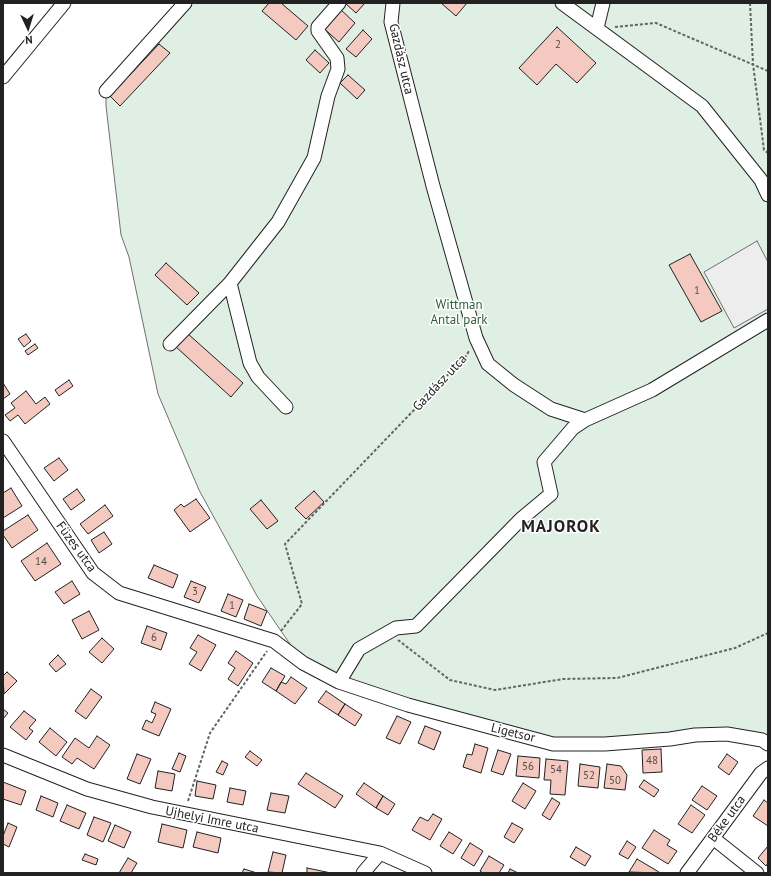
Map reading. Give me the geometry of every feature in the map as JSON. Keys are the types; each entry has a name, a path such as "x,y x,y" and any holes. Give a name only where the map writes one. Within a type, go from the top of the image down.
{"street":[{"path":"3,77 64,3"},
{"path":"106,91 185,3"},
{"path":"170,344 230,283 278,222 314,158 328,96 338,69 337,58 318,31 318,27 339,3"},
{"name":"Gazdász utca","path":"393,3 391,22 445,230 476,338"},
{"path":"562,3 702,106 761,180 768,195"},
{"path":"597,28 603,3"},
{"path":"230,283 250,363 258,377 286,407"},
{"path":"340,682 359,649 396,628 416,626 521,520 551,494 544,462 573,428 585,420 652,390 768,320"},
{"path":"476,338 488,364 514,385 551,409 585,420"},
{"name":"Füzes utca","path":"3,441 93,573 119,593 274,641"},
{"name":"Ligetsor","path":"274,641 303,663 340,682 408,705 553,744 605,744 670,739 695,735 727,734 762,740 768,744"},
{"name":"Ujhelyi Imre utca","path":"3,755 86,789 184,814 380,853 425,873"},
{"name":"Béke utca","path":"688,873 761,773 768,768"},
{"path":"713,838 757,873"},
{"path":"363,873 380,853"}],"path":[{"path":"750,3 753,64 764,150 768,153"},
{"path":"597,28 656,23 768,71"},
{"name":"Gazdász utca","path":"274,641 302,604 285,544 466,356 476,338"},
{"path":"388,633 450,680 495,690 563,679 616,678 735,648 768,633"},
{"path":"184,814 210,733 274,641"}],"green space":[{"name":"Wittman Antal park","path":"175,3 768,3 768,737 727,734 553,744 483,726 303,663 257,596 199,490 158,394 129,257 121,235 106,106 106,91 180,8"}],"shaded area":[{"path":"757,241 768,262 768,309 734,328 704,272"}],"building":[{"path":"269,3 281,3 308,26 296,40 262,11"},
{"path":"345,3 365,3 356,13"},
{"path":"441,3 467,3 456,16"},
{"path":"339,8 355,23 339,42 322,27"},
{"path":"557,27 596,63 577,83 556,64 537,85 519,68"},
{"path":"363,30 372,39 356,57 346,49"},
{"path":"159,44 170,53 120,106 110,96"},
{"path":"315,50 329,63 320,73 306,60"},
{"path":"348,75 365,90 357,99 340,83"},
{"path":"690,254 722,311 701,322 669,265"},
{"path":"166,263 199,293 187,305 155,275"},
{"path":"187,333 243,383 231,397 175,346"},
{"path":"26,334 31,341 24,347 18,339"},
{"path":"35,344 38,348 28,355 25,351"},
{"path":"69,380 73,386 59,396 55,390"},
{"path":"3,383 10,394 3,399"},
{"path":"26,391 36,404 45,397 50,404 25,424 18,415 10,421 5,415 15,408 11,403"},
{"path":"59,458 68,470 54,481 44,468"},
{"path":"11,488 22,506 3,518 3,493"},
{"path":"77,489 85,500 71,510 63,499"},
{"path":"314,491 324,502 306,519 295,508"},
{"path":"196,499 210,518 190,532 174,510 181,504 184,507"},
{"path":"261,500 278,521 267,529 250,509"},
{"path":"105,505 113,516 88,534 80,524"},
{"path":"28,515 38,530 12,548 3,535 3,531"},
{"path":"104,532 112,544 99,553 91,540"},
{"path":"47,543 61,564 35,581 21,561"},
{"path":"154,565 178,575 173,588 148,578"},
{"path":"72,581 80,594 64,604 55,592"},
{"path":"191,581 206,587 199,603 184,597"},
{"path":"228,594 243,600 236,617 221,611"},
{"path":"249,604 267,611 261,626 244,619"},
{"path":"89,611 99,630 82,639 72,620"},
{"path":"147,626 167,633 161,650 141,643"},
{"path":"198,635 216,645 201,671 189,664 197,652 190,648"},
{"path":"102,638 114,649 102,663 89,652"},
{"path":"236,651 253,663 238,686 228,679 235,668 228,663"},
{"path":"58,655 66,664 56,672 49,664"},
{"path":"271,668 285,676 276,691 262,682"},
{"path":"7,672 17,681 4,694 3,676"},
{"path":"291,677 307,688 295,704 276,691 281,682 286,684"},
{"path":"91,689 102,697 86,719 75,711"},
{"path":"326,691 345,704 338,715 318,702"},
{"path":"155,702 171,709 159,736 142,729 146,720 152,723 156,714 151,712"},
{"path":"345,704 362,715 355,726 338,715"},
{"path":"3,709 8,713 3,719"},
{"path":"24,711 36,720 29,728 33,731 26,740 10,727"},
{"path":"397,716 411,722 400,744 386,738"},
{"path":"425,726 441,732 434,750 418,743"},
{"path":"50,728 67,742 56,756 39,742"},
{"path":"97,736 110,745 94,769 77,758 72,764 62,757 75,738 89,748"},
{"path":"475,744 488,748 481,773 463,767 467,754 472,755"},
{"path":"661,749 662,772 643,773 642,750"},
{"path":"498,750 511,754 503,775 491,771"},
{"path":"250,751 262,760 257,766 245,757"},
{"path":"179,753 186,756 180,772 172,769"},
{"path":"137,754 151,759 140,784 127,779"},
{"path":"727,754 738,762 729,775 718,767"},
{"path":"518,756 540,758 539,778 516,776"},
{"path":"546,759 568,761 565,795 550,794 551,780 544,780"},
{"path":"222,761 228,764 223,775 216,772"},
{"path":"580,764 600,767 598,788 578,786"},
{"path":"607,764 621,766 627,775 625,790 604,788"},
{"path":"158,771 175,774 172,791 155,788"},
{"path":"306,773 343,796 335,808 298,784"},
{"path":"644,780 659,790 654,797 639,787"},
{"path":"197,781 216,785 213,799 195,796"},
{"path":"3,782 26,791 21,805 3,799"},
{"path":"364,783 383,796 376,808 356,794"},
{"path":"523,783 536,791 525,809 512,801"},
{"path":"702,786 717,796 707,810 692,800"},
{"path":"230,788 246,791 243,805 227,802"},
{"path":"271,793 289,796 285,813 267,810"},
{"path":"41,796 58,803 53,817 36,810"},
{"path":"383,796 395,804 388,815 376,808"},
{"path":"552,798 560,803 550,820 542,815"},
{"path":"764,800 768,803 768,826 753,816"},
{"path":"67,805 86,813 79,829 60,821"},
{"path":"691,805 705,815 692,833 678,824"},
{"path":"433,814 442,819 430,840 412,830 420,817 428,821"},
{"path":"94,817 111,823 103,842 87,835"},
{"path":"8,823 17,827 9,847 3,844 3,836"},
{"path":"512,823 523,829 514,843 504,837"},
{"path":"162,824 187,830 183,848 158,842"},
{"path":"115,825 131,832 124,848 108,841"},
{"path":"654,830 670,840 667,845 677,851 668,864 642,848"},
{"path":"197,832 221,838 218,853 193,847"},
{"path":"449,832 462,840 453,854 440,846"},
{"path":"627,841 636,847 628,859 619,854"},
{"path":"470,843 483,851 474,866 461,858"},
{"path":"768,846 768,863 766,866 758,858"},
{"path":"576,847 591,856 585,866 570,857"},
{"path":"273,852 286,855 282,873 268,872"},
{"path":"85,854 98,859 96,865 82,860"},
{"path":"489,856 504,865 499,873 483,873 480,871"},
{"path":"128,858 137,863 131,873 119,873"},
{"path":"637,859 659,872 659,873 629,872"},
{"path":"307,868 331,873 307,873"},
{"path":"244,869 257,873 242,873"},
{"path":"510,869 518,873 508,873"}],"district":[{"name":"MAJOROK","path":"561,527"}]}
